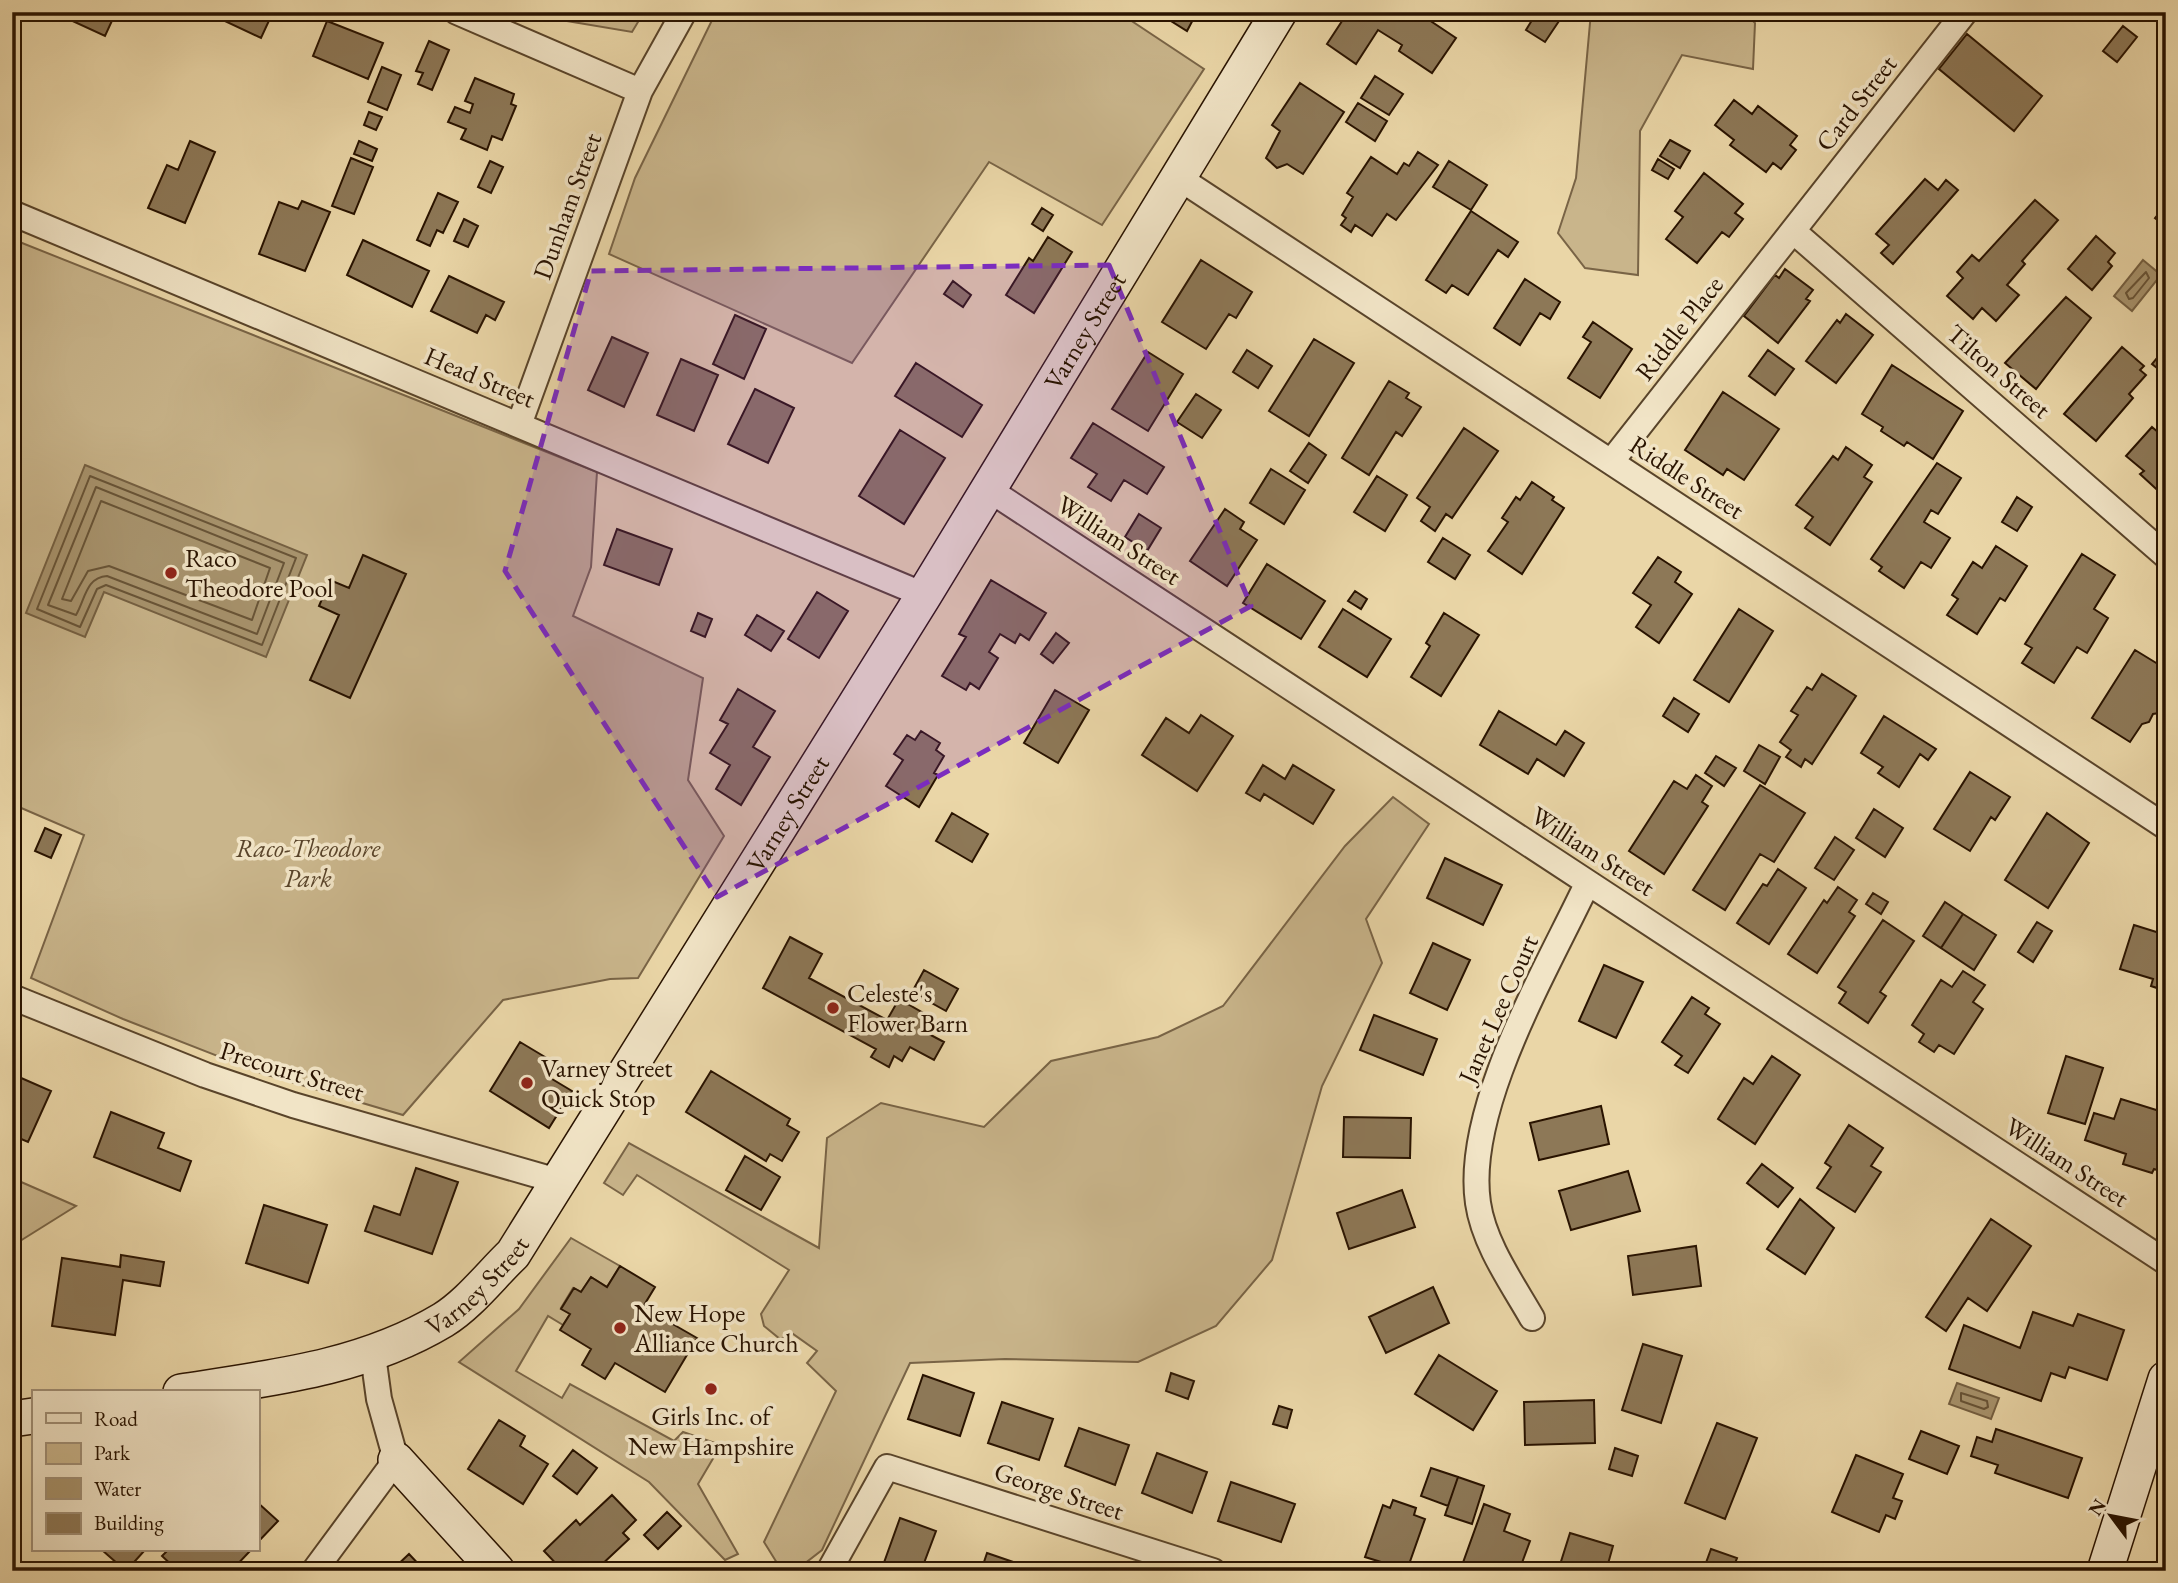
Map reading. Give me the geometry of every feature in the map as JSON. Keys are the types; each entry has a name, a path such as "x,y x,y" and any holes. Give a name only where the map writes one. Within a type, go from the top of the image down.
{"main road":[{"name":"Varney Street","path":"194,1390 295,1374 373,1355 445,1319 513,1254 561,1182 924,595 1279,12"},
{"path":"2105,1571 2166,1379"},
{"path":"12,1419 32,1416"},
{"path":"396,1460 497,1571"}],"street":[{"path":"457,12 640,91"},
{"name":"Dunham Street","path":"519,425 640,91 684,12"},
{"name":"Card Street","path":"1793,231 1965,12"},
{"name":"Riddle Street","path":"1177,176 2166,827"},
{"name":"Head Street","path":"12,213 924,595"},
{"name":"Riddle Place","path":"1611,462 1793,231"},
{"name":"Tilton Street","path":"1793,231 2166,556"},
{"name":"William Street","path":"988,489 2166,1262"},
{"name":"Janet Lee Court","path":"1532,1318 1491,1243 1478,1203 1479,1137 1497,1075 1587,884"},
{"name":"Precourt Street","path":"12,998 205,1075 293,1105 561,1182"},
{"path":"314,1571 396,1460 379,1399 373,1355"},
{"name":"George Street","path":"829,1571 887,1467 1213,1571"}],"highlighted area":[{"path":"1109,265 1251,606 717,897 505,571 591,271"}],"green space":[{"path":"550,12 644,12 632,32 567,21"},
{"path":"716,12 1118,12 1204,69 1102,225 989,162 852,363 609,254 635,178"},
{"path":"1591,12 1745,12 1755,23 1753,69 1682,55 1640,131 1638,275 1585,268 1558,233 1576,178"},
{"name":"Raco-Theodore Park","path":"12,239 597,472 591,567 573,616 703,678 688,780 724,836 638,978 610,979 503,1000 403,1115 261,1073 123,1019 31,978 84,835 12,804"},
{"path":"1393,797 1429,824 1366,919 1382,963 1322,1086 1272,1260 1216,1326 1138,1362 1005,1359 910,1363 822,1550 795,1571 782,1571 764,1542 836,1391 807,1363 817,1351 793,1334 780,1339 764,1326 761,1314 789,1270 637,1175 623,1195 604,1183 629,1143 819,1248 827,1138 881,1103 984,1127 1051,1061 1158,1037 1223,1006 1345,846"},
{"path":"12,1178 76,1206 12,1246"},
{"path":"571,1238 620,1266 607,1287 591,1277 581,1292 573,1288 561,1308 570,1314 563,1325 548,1316 516,1371 562,1398 570,1384 674,1441 683,1432 721,1445 698,1484 738,1554 725,1560 649,1482 459,1362 519,1309"}],"water":[{"path":"2143,260 2161,275 2132,311 2114,296"},
{"name":"Raco Theodore Pool","path":"85,465 307,555 266,657 104,592 85,637 26,613"},
{"path":"1957,1383 1999,1398 1991,1419 1949,1404"}],"building":[{"path":"69,12 116,12 105,36 66,18"},
{"path":"213,12 273,12 261,38 212,15"},
{"path":"1164,12 1197,12 1187,31 1163,16"},
{"path":"1348,12 1417,12 1456,38 1432,73 1399,51 1402,45 1378,30 1356,64 1327,44"},
{"path":"1537,12 1552,12 1561,18 1545,42 1526,30"},
{"path":"327,21 383,43 368,79 313,56"},
{"path":"2123,26 2137,37 2117,62 2103,51"},
{"path":"1967,34 2042,96 2014,131 1939,69"},
{"path":"429,41 449,50 432,90 418,84 423,73 416,71"},
{"path":"382,67 401,75 387,110 368,102"},
{"path":"1375,76 1403,94 1389,115 1361,98"},
{"path":"475,78 514,94 511,104 516,106 502,140 492,136 487,150 461,139 466,129 448,122 455,107 470,113 473,104 465,101"},
{"path":"1300,83 1344,112 1303,174 1287,164 1277,168 1266,158 1280,131 1272,125"},
{"path":"1734,100 1752,114 1758,106 1797,136 1790,145 1796,150 1781,169 1773,163 1766,172 1730,145 1734,140 1715,125"},
{"path":"1358,103 1387,121 1375,141 1346,122"},
{"path":"369,112 382,117 376,130 364,125"},
{"path":"1670,140 1690,151 1680,168 1660,156"},
{"path":"190,141 215,152 185,223 148,208 167,165 178,170"},
{"path":"359,141 377,149 372,161 354,154"},
{"path":"1418,152 1438,165 1396,220 1387,214 1372,236 1355,225 1351,232 1341,225 1346,218 1342,215 1353,197 1347,193 1371,157 1397,174 1404,163 1409,166"},
{"path":"351,158 373,167 354,214 332,206"},
{"path":"1658,159 1674,169 1668,179 1652,170"},
{"path":"490,161 503,167 491,193 478,187"},
{"path":"1449,161 1487,185 1471,210 1433,187"},
{"path":"1704,173 1743,204 1735,213 1743,219 1729,237 1722,232 1697,263 1666,239 1683,217 1675,211"},
{"path":"1925,179 1938,190 1946,180 1958,190 1893,264 1881,253 1889,245 1876,234"},
{"path":"438,193 458,202 443,233 437,230 430,246 417,240"},
{"path":"2035,200 2058,220 2022,261 2025,264 2007,285 2019,295 1996,321 1982,308 1973,319 1947,296 1963,278 1957,272 1972,255 1979,261"},
{"path":"302,201 330,212 305,271 259,254 279,202 298,209"},
{"path":"2166,205 2166,227 2155,218"},
{"path":"1042,208 1053,215 1043,231 1032,224"},
{"path":"1471,211 1518,242 1508,257 1498,250 1468,295 1452,285 1446,293 1426,280"},
{"path":"464,219 478,226 468,247 454,241"},
{"path":"2096,236 2115,253 2108,262 2112,266 2092,290 2068,269"},
{"path":"1048,237 1072,252 1034,313 1006,295 1029,258 1033,261"},
{"path":"363,240 429,271 412,307 347,275"},
{"path":"1201,260 1252,292 1236,318 1229,314 1206,349 1162,322"},
{"path":"1785,269 1813,290 1806,299 1810,301 1778,343 1744,316 1775,275 1779,278"},
{"path":"449,276 504,302 495,320 486,315 477,333 431,311"},
{"path":"1525,279 1560,302 1550,319 1540,313 1520,345 1494,328"},
{"path":"953,281 971,295 963,307 944,294"},
{"path":"2066,297 2091,318 2036,389 2005,363"},
{"path":"1846,314 1873,335 1836,383 1806,361 1837,320 1840,323"},
{"path":"735,315 766,329 744,379 713,364"},
{"path":"1593,322 1632,349 1600,398 1568,378 1591,342 1583,337"},
{"path":"612,337 648,353 624,407 588,390"},
{"path":"1314,339 1354,363 1309,436 1269,411"},
{"path":"2122,347 2144,366 2140,370 2146,375 2129,394 2133,398 2096,441 2064,414"},
{"path":"2166,347 2166,375 2152,364"},
{"path":"1247,350 1272,366 1258,388 1233,372"},
{"path":"1768,350 1794,369 1775,395 1749,376"},
{"path":"1148,352 1183,374 1148,431 1112,409"},
{"path":"681,359 718,375 694,431 657,415"},
{"path":"916,363 982,405 962,437 895,396"},
{"path":"1892,365 1963,411 1933,459 1907,442 1904,446 1881,431 1883,427 1862,414"},
{"path":"1389,381 1409,393 1406,398 1421,407 1402,436 1396,432 1369,475 1342,458"},
{"path":"755,389 794,408 768,463 728,444"},
{"path":"1723,392 1779,429 1744,480 1727,469 1723,475 1685,450"},
{"path":"1196,394 1221,410 1202,438 1177,422"},
{"path":"1093,423 1164,467 1147,494 1124,480 1111,501 1088,487 1097,474 1071,458"},
{"path":"2152,427 2166,439 2166,498 2140,474 2144,471 2126,456"},
{"path":"1464,428 1498,451 1452,518 1446,514 1435,531 1421,521 1430,507 1417,498"},
{"path":"900,430 945,458 904,524 859,496"},
{"path":"1309,443 1326,455 1308,483 1290,471"},
{"path":"1846,447 1872,465 1864,477 1872,482 1830,545 1805,528 1813,517 1796,505 1833,456 1838,460"},
{"path":"1937,463 1961,478 1938,514 1931,510 1924,522 1950,538 1931,568 1921,562 1904,588 1879,571 1882,567 1871,559"},
{"path":"1271,469 1305,490 1284,524 1250,503"},
{"path":"1377,476 1407,495 1385,531 1354,512"},
{"path":"1532,482 1554,497 1552,500 1564,508 1522,574 1488,551 1508,522 1502,518 1516,497 1520,500"},
{"path":"2017,497 2032,507 2017,531 2002,522"},
{"path":"1225,509 1244,522 1240,529 1257,540 1227,586 1190,561"},
{"path":"1139,514 1161,528 1147,551 1125,537"},
{"path":"617,529 672,549 659,585 604,565"},
{"path":"1443,538 1470,555 1455,579 1428,562"},
{"path":"1996,546 2027,566 2005,601 2000,598 1977,634 1947,615 1958,599 1952,595 1973,562 1982,568"},
{"path":"2082,554 2115,575 2094,609 2108,618 2087,653 2077,647 2054,683 2022,663 2032,648 2025,644"},
{"path":"363,555 406,574 350,698 310,680 339,615 319,606 330,580 349,588"},
{"path":"1658,557 1681,572 1675,582 1692,594 1659,643 1636,627 1651,605 1633,593"},
{"path":"1267,564 1325,601 1301,639 1243,603"},
{"path":"991,580 1046,613 1029,640 1020,634 1015,643 1000,634 989,652 998,658 979,689 970,683 966,690 942,676 966,637 959,634"},
{"path":"1355,591 1367,599 1361,609 1348,601"},
{"path":"817,592 848,611 819,658 788,639"},
{"path":"1343,609 1391,639 1367,677 1319,647"},
{"path":"1739,609 1773,631 1729,702 1694,680"},
{"path":"698,613 712,619 705,637 691,631"},
{"path":"1444,613 1479,635 1441,696 1411,677 1430,646 1426,643"},
{"path":"757,615 784,631 771,651 745,635"},
{"path":"1056,633 1069,643 1053,663 1041,654"},
{"path":"2135,650 2166,669 2166,712 2153,714 2149,722 2142,724 2130,742 2092,718"},
{"path":"1822,674 1856,696 1812,764 1805,759 1801,767 1786,757 1791,750 1780,742 1798,715 1791,711 1807,687 1812,690"},
{"path":"738,689 775,711 753,747 770,757 741,805 716,789 730,765 710,753 728,724 720,720"},
{"path":"1055,690 1089,710 1058,763 1024,743"},
{"path":"1674,698 1699,714 1688,732 1663,716"},
{"path":"1499,711 1556,745 1565,731 1584,743 1564,776 1537,759 1528,774 1480,745"},
{"path":"1201,715 1233,736 1197,791 1142,755 1166,718 1189,733"},
{"path":"1884,716 1936,749 1928,760 1920,754 1899,787 1878,773 1883,767 1861,753"},
{"path":"921,731 940,743 936,750 944,756 934,773 938,775 919,807 886,786 903,760 894,754 907,735 915,740"},
{"path":"1759,745 1780,757 1765,784 1744,771"},
{"path":"1716,756 1736,768 1724,786 1705,773"},
{"path":"1263,765 1285,779 1293,765 1334,790 1313,824 1264,794 1260,801 1246,793"},
{"path":"1970,772 2010,797 1995,820 1991,817 1970,851 1934,829"},
{"path":"1696,775 1712,786 1702,802 1708,806 1664,874 1629,851 1674,781 1687,789"},
{"path":"1760,785 1805,813 1774,862 1760,854 1725,910 1693,890"},
{"path":"1874,809 1903,828 1885,857 1856,838"},
{"path":"952,813 988,834 972,862 936,841"},
{"path":"2047,813 2089,843 2048,908 2005,880"},
{"path":"45,828 61,835 51,858 35,851"},
{"path":"1835,837 1854,850 1834,880 1815,868"},
{"path":"1445,858 1502,885 1483,925 1427,898"},
{"path":"1778,869 1806,888 1769,944 1737,923 1763,884 1767,886"},
{"path":"1838,887 1857,900 1849,912 1855,916 1817,973 1788,954 1824,900 1827,903"},
{"path":"1873,893 1888,902 1881,914 1866,904"},
{"path":"1945,902 1963,914 1941,948 1923,936"},
{"path":"1963,914 1996,935 1974,970 1941,948"},
{"path":"1883,920 1914,941 1880,992 1886,996 1868,1023 1839,1003 1846,992 1838,987"},
{"path":"2037,922 2052,931 2033,962 2018,952"},
{"path":"2134,925 2166,935 2166,991 2151,986 2153,979 2120,969"},
{"name":"Celeste's Flower Barn","path":"790,937 822,954 809,978 887,1020 899,999 932,1018 925,1032 944,1042 934,1060 910,1047 902,1061 894,1056 889,1067 871,1057 876,1049 763,988"},
{"path":"1433,943 1470,960 1447,1010 1410,993"},
{"path":"1604,965 1643,982 1616,1038 1579,1021"},
{"path":"924,970 958,989 946,1011 912,992"},
{"path":"1963,971 1985,985 1973,1002 1983,1009 1954,1054 1939,1045 1934,1052 1919,1042 1924,1034 1912,1025 1941,980 1952,987"},
{"path":"1692,997 1709,1008 1705,1014 1720,1024 1688,1073 1675,1065 1682,1056 1662,1042"},
{"path":"1374,1015 1437,1039 1423,1075 1360,1050"},
{"name":"Varney Street Quick Stop","path":"520,1042 555,1063 547,1076 572,1091 549,1128 490,1091"},
{"path":"1772,1056 1800,1075 1755,1144 1718,1119 1744,1078 1753,1084"},
{"path":"2066,1056 2103,1068 2085,1124 2048,1113"},
{"path":"711,1071 790,1119 787,1125 799,1132 782,1161 770,1154 766,1161 686,1112"},
{"path":"12,1074 51,1091 28,1142 12,1135"},
{"path":"2121,1099 2166,1113 2166,1173 2154,1169 2152,1173 2123,1164 2126,1154 2085,1140 2094,1113 2114,1119"},
{"path":"1601,1106 1609,1144 1539,1160 1530,1123"},
{"path":"111,1112 164,1133 158,1148 191,1161 180,1191 94,1157"},
{"path":"1344,1117 1411,1118 1410,1158 1343,1157"},
{"path":"1849,1125 1883,1148 1871,1166 1881,1172 1855,1212 1817,1188 1831,1167 1825,1163"},
{"path":"745,1156 780,1177 761,1210 726,1190"},
{"path":"1762,1164 1793,1188 1778,1207 1747,1183"},
{"path":"416,1168 458,1182 432,1254 365,1231 374,1206 400,1215"},
{"path":"1628,1171 1640,1211 1571,1230 1559,1191"},
{"path":"1402,1190 1415,1227 1349,1249 1337,1213"},
{"path":"1800,1199 1834,1228 1805,1274 1767,1249"},
{"path":"264,1205 327,1225 308,1283 246,1263"},
{"path":"1991,1219 2031,1246 1987,1311 1968,1298 1946,1331 1926,1317"},
{"path":"1696,1246 1701,1286 1633,1295 1628,1256"},
{"path":"121,1255 164,1262 160,1286 123,1280 115,1335 52,1326 62,1258 120,1267"},
{"name":"New Hope Alliance Church","path":"620,1266 655,1287 643,1307 697,1338 665,1392 615,1363 605,1379 582,1365 591,1349 560,1330 570,1314 561,1309 574,1288 581,1292 591,1277 607,1287"},
{"path":"1433,1287 1449,1323 1386,1353 1369,1317"},
{"path":"2033,1312 2073,1326 2078,1314 2124,1330 2107,1380 2069,1367 2065,1378 2051,1373 2041,1401 1949,1369 1964,1325 2020,1348"},
{"path":"1643,1344 1682,1356 1661,1423 1622,1410"},
{"path":"1439,1355 1497,1391 1473,1430 1415,1394"},
{"path":"1171,1373 1194,1381 1188,1399 1166,1391"},
{"path":"923,1375 974,1393 960,1436 908,1419"},
{"path":"1594,1400 1595,1443 1525,1445 1524,1402"},
{"path":"1002,1402 1053,1419 1039,1460 988,1443"},
{"path":"1279,1406 1292,1410 1287,1428 1273,1424"},
{"path":"499,1420 525,1436 520,1446 548,1464 523,1504 468,1469"},
{"path":"1717,1423 1757,1438 1725,1519 1685,1503"},
{"path":"1079,1428 1129,1445 1115,1485 1065,1466"},
{"path":"1996,1429 2082,1458 2068,1498 1995,1473 1998,1465 1971,1456 1977,1437 1992,1442"},
{"path":"1921,1431 1959,1446 1947,1474 1909,1459"},
{"path":"1615,1448 1638,1456 1632,1476 1609,1469"},
{"path":"573,1450 597,1468 577,1494 553,1476"},
{"path":"1157,1453 1207,1472 1192,1513 1142,1493"},
{"path":"1856,1455 1903,1474 1893,1498 1902,1501 1895,1519 1886,1515 1879,1532 1832,1512"},
{"path":"1431,1468 1458,1477 1448,1506 1421,1496"},
{"path":"1458,1477 1484,1486 1472,1524 1445,1515"},
{"path":"1231,1482 1295,1504 1281,1542 1218,1521"},
{"path":"612,1495 636,1520 623,1533 629,1539 597,1569 593,1564 585,1571 563,1571 544,1551 576,1520 580,1525"},
{"path":"12,1500 22,1571 12,1571"},
{"path":"1393,1500 1416,1508 1414,1515 1425,1519 1407,1570 1365,1557 1383,1505 1390,1508"},
{"path":"259,1504 278,1521 259,1541"},
{"path":"1484,1504 1510,1514 1504,1531 1530,1541 1519,1571 1460,1571"},
{"path":"667,1512 681,1526 658,1549 644,1535"},
{"path":"900,1518 936,1531 921,1571 881,1571"},
{"path":"1570,1533 1613,1546 1606,1571 1558,1571"},
{"path":"1711,1549 1737,1558 1732,1571 1703,1571"},
{"path":"104,1552 143,1552 126,1571"},
{"path":"166,1552 249,1552 231,1571 178,1571 162,1556"},
{"path":"987,1553 1025,1566 1023,1571 981,1571"},
{"path":"409,1554 425,1571 391,1571"}],"place":[{"name":"Raco Theodore Pool","path":"171,573"},
{"name":"Celeste's Flower Barn","path":"833,1008"},
{"name":"Varney Street Quick Stop","path":"527,1083"},
{"name":"New Hope Alliance Church","path":"620,1328"},
{"name":"Girls Inc. of New Hampshire","path":"711,1389"}]}
